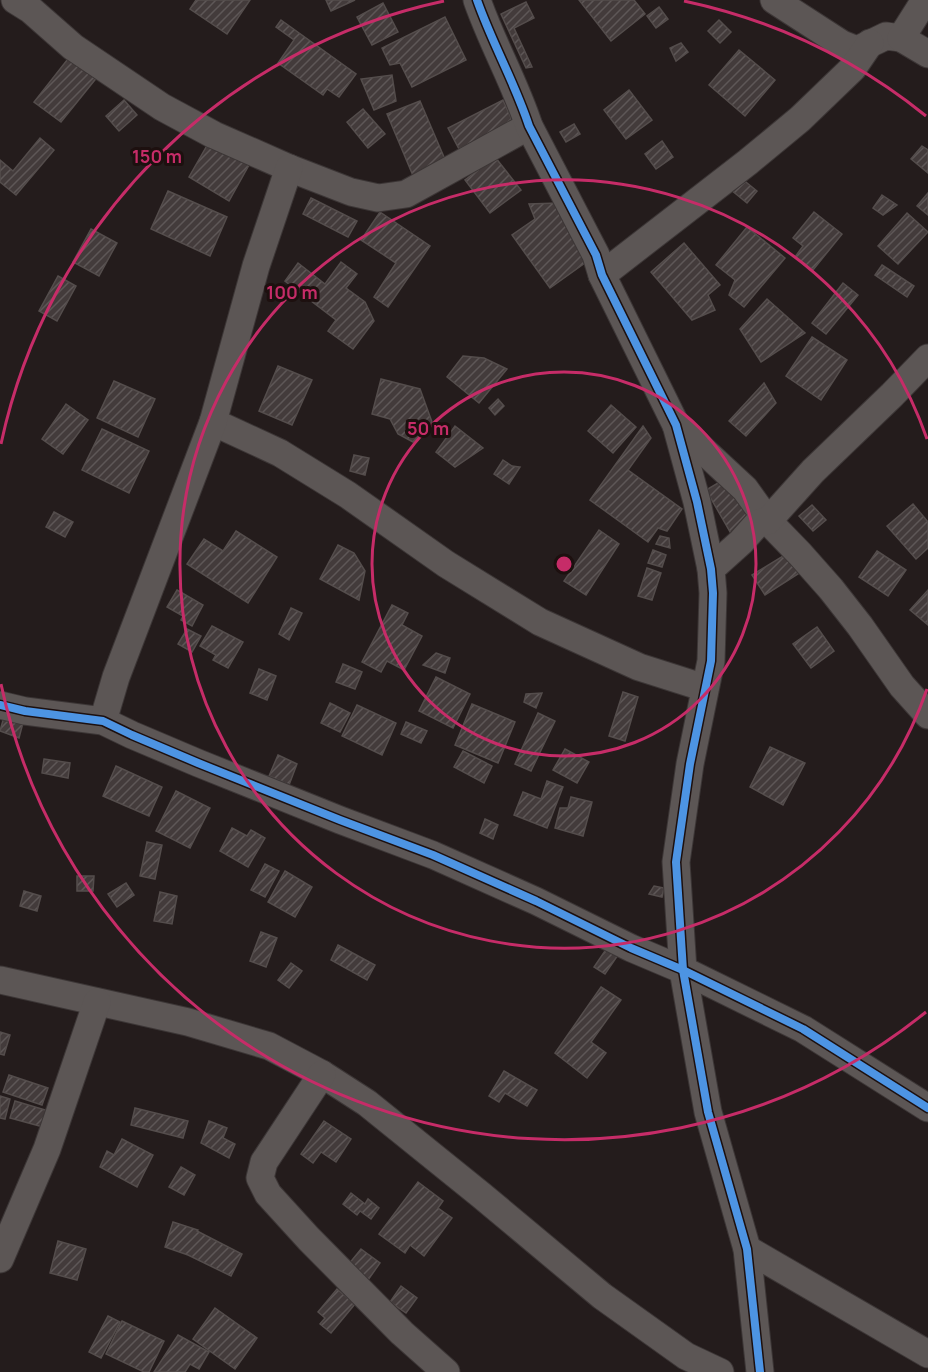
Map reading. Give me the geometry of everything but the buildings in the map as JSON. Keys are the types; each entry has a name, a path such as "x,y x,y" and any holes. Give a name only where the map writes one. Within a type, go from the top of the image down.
{"street":[{"path":"15,0 31,10 72,47 162,107 214,135 351,192 378,198 406,194 529,126"},
{"path":"477,0 487,29 524,109 529,126 596,255 603,275 676,425 697,502 711,569 713,593 711,661 690,764 676,862 683,970 708,1112 747,1249 760,1372"},
{"path":"774,0 842,44 857,50 886,36 901,38 928,54"},
{"path":"901,38 925,0"},
{"path":"603,275 800,119 853,68 870,43"},
{"path":"103,721 116,676 213,422 256,266 289,168"},
{"path":"711,569 758,523 768,521 813,471 928,358"},
{"path":"213,422 280,453 348,495 446,564 540,622 639,666 705,688"},
{"path":"676,425 745,489 768,521 831,589 902,686 928,715"},
{"path":"0,705 25,711 103,721 198,763 433,855 683,970 803,1029 928,1108"},
{"path":"0,980 188,1022 269,1046 322,1074 367,1103 602,1296 686,1356 720,1372"},
{"path":"0,1259 47,1149 97,1002"},
{"path":"322,1074 264,1162 260,1178 268,1194 309,1239 402,1333 446,1372"},
{"path":"747,1249 928,1354"}],"cycle path":[{"path":"477,0 529,126 596,255 602,275 676,425 697,502 711,569 713,593 711,661 690,764 676,862 683,970 708,1112 747,1249 760,1372"},
{"path":"0,705 25,711 103,721 198,763 433,855 683,970 803,1029 928,1108"}]}
